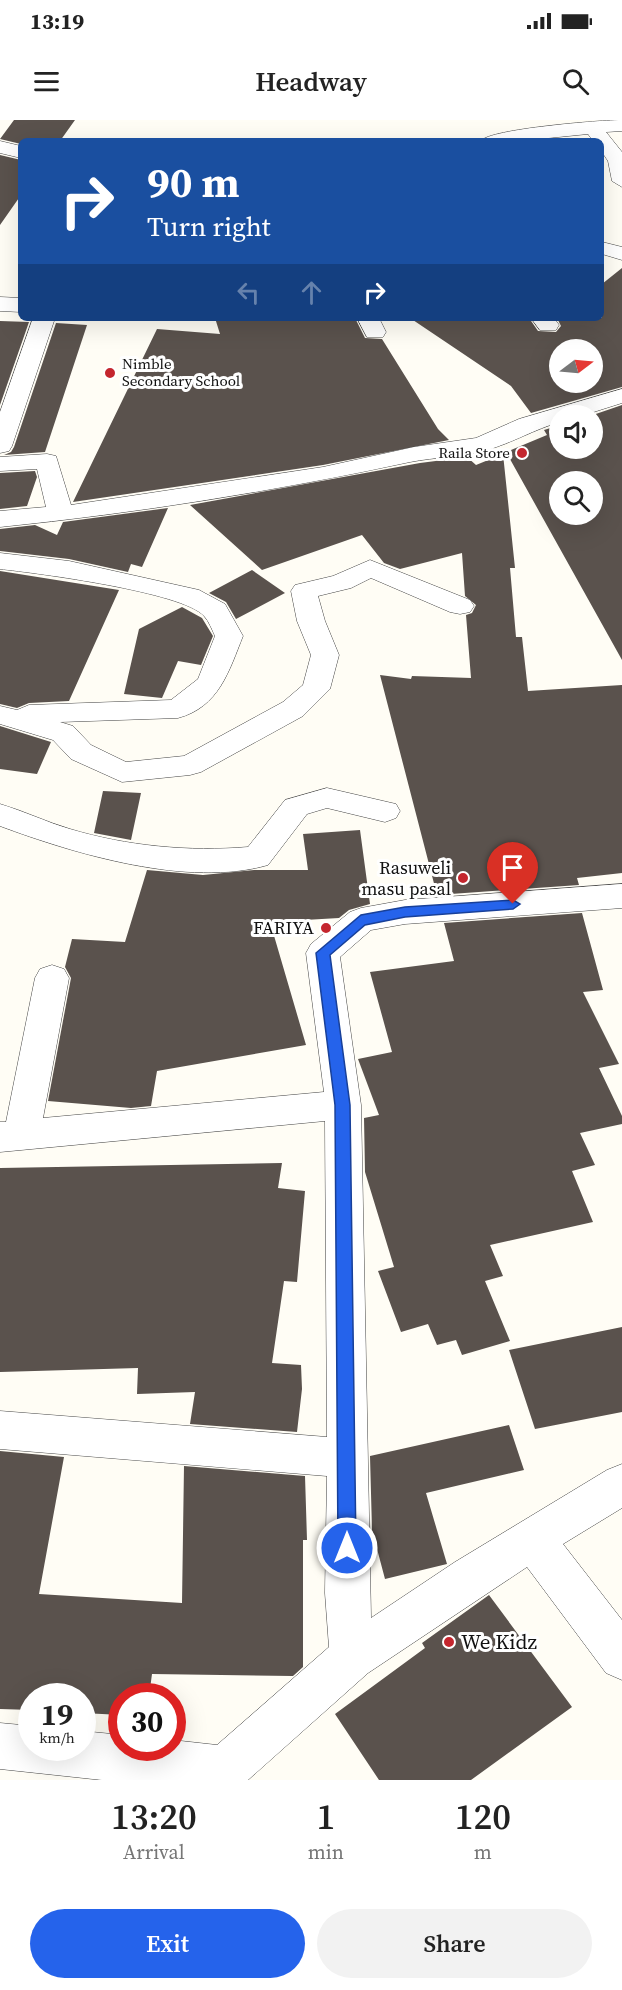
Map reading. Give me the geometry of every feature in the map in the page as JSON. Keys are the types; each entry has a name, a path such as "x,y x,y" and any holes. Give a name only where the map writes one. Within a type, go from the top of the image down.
{"street":[{"path":"512,138 622,125"},
{"path":"592,127 601,138"},
{"path":"604,142 618,160 622,181"},
{"path":"0,147 18,151"},
{"path":"604,249 622,254"},
{"path":"0,304 18,305"},
{"path":"0,446 43,321"},
{"path":"0,519 61,514 323,474 414,454 482,444 527,424 622,396"},
{"path":"0,464 47,461 61,514"},
{"path":"0,561 69,569 190,596 215,610 229,636 210,684 178,709 1,715"},
{"path":"1,715 63,733 81,752 122,772 190,765 293,710 316,689 325,655 311,621 304,591 342,582 370,568 460,606"},
{"path":"0,815 72,841 156,856 223,861 257,857 296,807 327,798 385,811"},
{"path":"352,1657 347,1593 348,1458 342,1105 323,953 361,920 405,912 622,896"},
{"path":"52,978 11,1136 342,1105"},
{"path":"0,1430 348,1458"},
{"path":"0,1746 217,1774 352,1657 622,1484"},
{"path":"533,1540 622,1657"}],"building":[{"path":"14,120 75,120 62,138 18,138 18,143 0,139"},
{"path":"0,155 18,159 18,199 0,225"},
{"path":"622,268 622,387 603,392 603,339 549,339 549,393 601,393 559,405 549,405 549,408 531,413 511,386 414,321 531,321 538,331 556,332 561,326 558,321 604,321 604,282"},
{"path":"0,321 29,322 0,405"},
{"path":"216,321 356,321 365,338 382,339 438,429 449,440 323,465 73,502 157,329 220,334"},
{"path":"56,323 87,325 45,452 4,455 11,452 14,447"},
{"path":"622,405 622,660 506,452 547,435 544,430 549,428 549,459 603,459 603,412"},
{"path":"503,454 515,568 510,568 516,637 522,637 528,691 622,685 622,873 577,878 579,885 437,895 380,675 411,679 412,676 471,678 466,615 472,613 476,605 465,596 462,553 400,569 384,563 362,535 262,570 190,505 420,463 467,457 476,465"},
{"path":"35,471 37,477 27,506 0,509 0,473"},
{"path":"168,508 142,567 131,564 128,572 69,559 0,551 0,529 35,525 57,535 63,522"},
{"path":"252,570 285,593 236,619 226,602 209,593"},
{"path":"0,571 119,590 69,701 29,703 17,708 0,704"},
{"path":"182,607 202,618 213,636 201,665 178,661 162,698 124,694 139,629"},
{"path":"0,726 51,742 37,774 0,769"},
{"path":"103,791 141,793 131,840 94,833"},
{"path":"360,830 370,904 349,910 339,918 270,922 306,1045 157,1071 151,1106 131,1108 48,1101 71,978 65,967 72,939 125,942 147,870 203,875 254,870 308,870 303,834"},
{"path":"582,913 603,990 583,992 619,1064 599,1068 622,1116 622,1124 580,1133 595,1165 572,1171 593,1222 490,1245 503,1276 485,1281 510,1341 462,1355 456,1340 437,1345 428,1324 401,1332 378,1271 394,1267 365,1172 364,1118 379,1115 358,1059 392,1052 370,972 454,961 444,923"},
{"path":"282,1163 278,1188 305,1191 297,1282 284,1281 272,1363 301,1365 302,1389 297,1432 190,1424 195,1392 137,1394 138,1368 0,1372 0,1168"},
{"path":"622,1327 622,1412 535,1429 509,1350"},
{"path":"509,1425 524,1470 426,1493 447,1564 385,1579 372,1530 370,1456"},
{"path":"0,1451 64,1457 39,1594 182,1603 184,1466 305,1476 307,1540 303,1540 303,1667 293,1676 152,1674 151,1683 108,1683 108,1714 96,1714 96,1683 18,1683 18,1710 0,1709"},
{"path":"489,1595 572,1707 471,1780 379,1780 335,1714 425,1648 422,1643"}],"place":[{"name":"Nimble Secondary School","path":"110,373"},
{"name":"Raila Store","path":"522,453"},
{"name":"Rasuweli masu pasal","path":"463,878"},
{"name":"FARIYA","path":"326,928"},
{"name":"We Kidz","path":"449,1642"}],"route":[{"path":"347,1548 348,1458 342,1105 323,953 361,920 405,912 513,904"}]}
